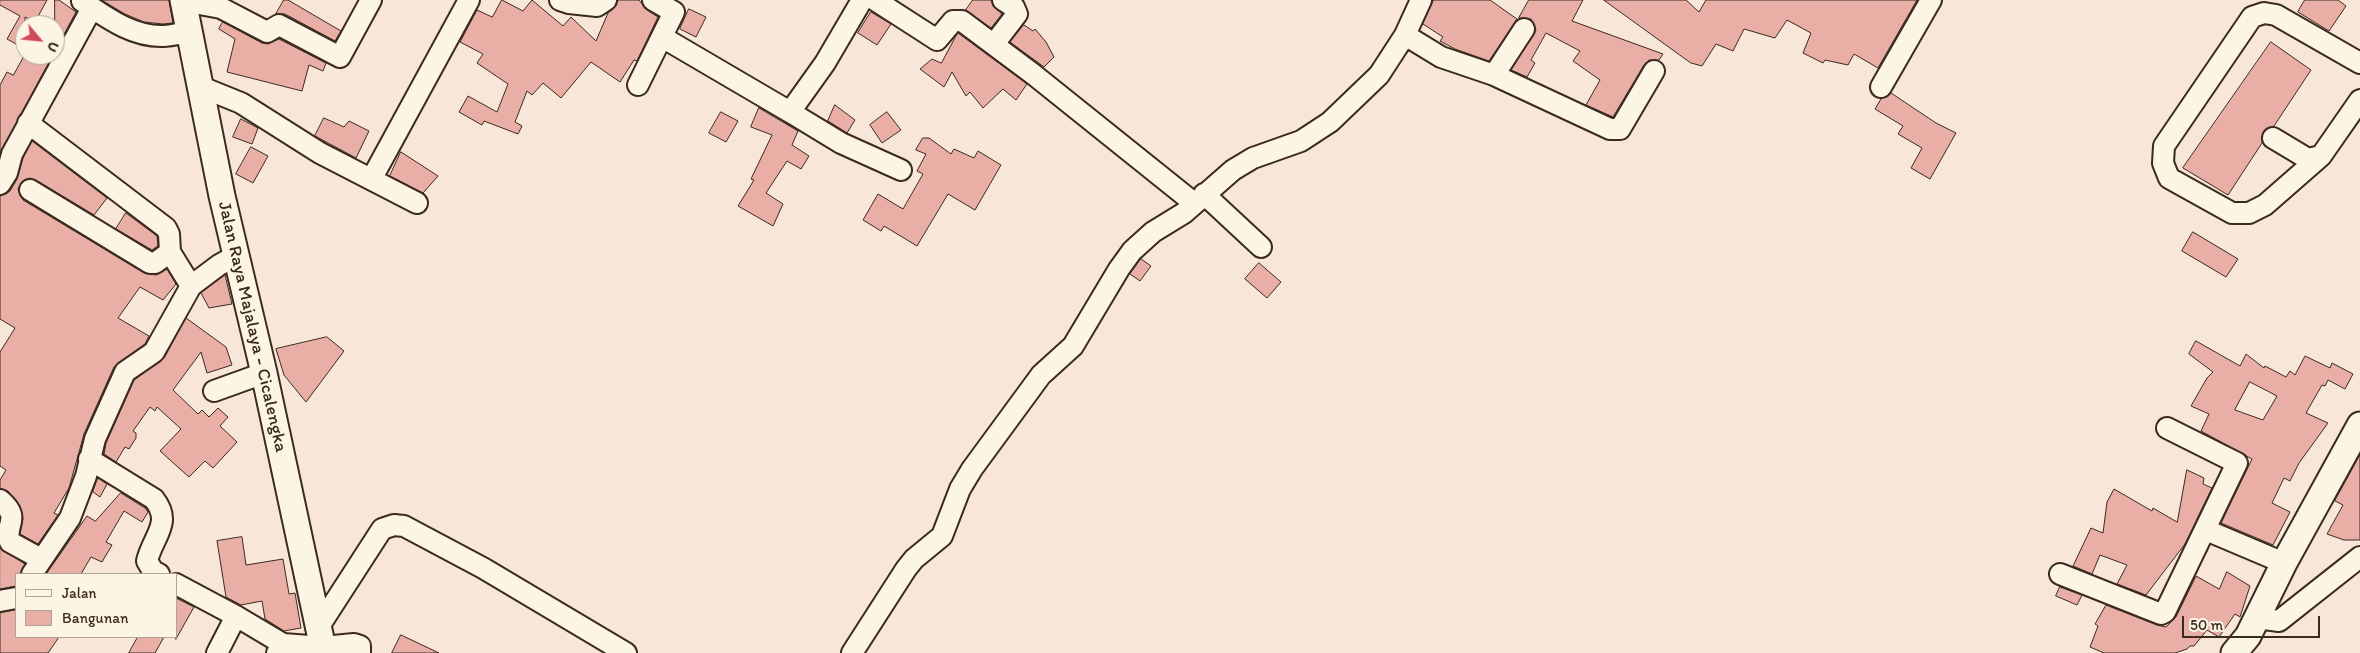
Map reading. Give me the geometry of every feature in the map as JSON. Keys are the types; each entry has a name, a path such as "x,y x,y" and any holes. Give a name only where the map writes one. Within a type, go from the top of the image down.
{"main road":[{"name":"Jalan Raya Majalaya - Cicalengka","path":"183,1 222,196 238,255 322,643"},
{"path":"2234,653 2248,636 2284,562 2360,425"}],"street":[{"path":"183,1 221,8 267,32 279,25 340,57 371,0"},
{"path":"372,178 469,0"},
{"path":"560,0 569,3 597,6 606,0"},
{"path":"638,85 677,6 653,0"},
{"path":"994,44 1017,14 1014,7 1003,0"},
{"path":"852,653 906,568 918,555 942,536 960,489 972,469 1041,375 1074,346 1119,269 1132,251 1153,232 1184,213 1232,170 1253,158 1301,142 1324,127 1379,75 1405,35 1421,0"},
{"path":"1881,86 1931,0"},
{"path":"790,112 824,63 861,1 937,40 953,20 958,19 994,44 1261,247"},
{"path":"0,184 7,173 12,154 86,4 116,24 140,34 163,36 190,31"},
{"path":"2360,63 2276,15 2264,13 2252,17 2164,146 2163,163 2169,178 2232,213 2249,213 2265,205 2321,156 2360,100"},
{"path":"1494,75 1524,29"},
{"path":"1405,35 1441,57 1494,75 1610,129 1620,129 1654,71"},
{"path":"662,37 841,144 901,170"},
{"path":"199,86 241,103 320,153 372,178 417,203"},
{"path":"28,123 118,193 156,219 169,234 170,252 191,286"},
{"path":"2273,138 2308,158 2321,156"},
{"path":"30,190 150,263 154,263 170,252"},
{"path":"0,500 11,513 12,524 8,535 10,542 36,567 70,518 86,476 89,459 101,423 125,372 154,352 191,286 203,276 238,255"},
{"path":"214,391 264,373"},
{"path":"2060,574 2163,614 2206,530 2237,463 2167,428"},
{"path":"89,459 154,499 160,506 164,520 147,561 153,571 157,573"},
{"path":"322,643 382,529 394,525 404,526 483,568 626,653"},
{"path":"2206,530 2284,562"},
{"path":"2257,618 2279,621 2360,557"},
{"path":"178,585 236,616 280,648 322,643 356,644 360,646 360,653"},
{"path":"0,601 15,598"},
{"path":"216,653 236,616"}],"building":[{"path":"0,0 47,0 39,15 18,15 0,5"},
{"path":"55,0 59,0 76,12 65,32 65,15 55,15"},
{"path":"102,0 169,0 173,23 144,22 125,14"},
{"path":"284,0 288,0 341,31 335,41 285,14 276,14"},
{"path":"502,0 523,11 532,0 563,26 571,17 596,41 608,13 616,6 618,0 639,0 647,10 658,17 637,61 634,60 620,82 591,62 561,98 543,83 532,95 527,91 515,122 522,126 518,134 484,121 482,125 459,112 468,96 497,112 508,84 477,63 483,54 460,42 477,10 492,17"},
{"path":"973,0 991,0 993,6 1002,14 991,28 966,10"},
{"path":"1434,0 1490,0 1517,19 1489,61 1455,49 1440,41 1443,37 1423,24"},
{"path":"1529,0 1583,0 1572,21 1663,54 1659,60 1649,60 1644,65 1613,117 1586,105 1600,80 1573,61 1580,51 1546,33 1531,60 1535,63 1527,77 1511,70 1536,30 1531,19 1519,18"},
{"path":"1604,0 1686,0 1699,12 1706,0 1917,0 1878,68 1854,54 1848,65 1825,60 1823,63 1803,53 1811,33 1787,20 1775,38 1744,29 1733,51 1716,44 1702,66 1691,63"},
{"path":"2305,0 2338,0 2346,6 2329,31 2298,12"},
{"path":"689,9 706,17 696,37 680,29"},
{"path":"871,12 891,24 877,45 858,33"},
{"path":"223,22 262,43 268,44 279,39 326,63 323,71 309,65 302,91 227,72 235,39 219,29"},
{"path":"15,25 15,43 7,39"},
{"path":"1024,25 1033,31 1035,29 1046,42 1054,57 1044,67 1010,42"},
{"path":"958,33 1027,84 1016,100 1003,89 983,108 970,92 966,96 952,72 944,87 920,69 932,59 941,63"},
{"path":"2271,42 2311,70 2274,126 2263,132 2262,143 2228,195 2183,168"},
{"path":"19,65 48,65 0,153 0,85 7,72 13,75"},
{"path":"1891,93 1936,123 1956,133 1930,179 1911,168 1922,148 1898,134 1903,126 1875,109 1881,99"},
{"path":"835,105 855,120 847,133 828,121"},
{"path":"759,108 798,131 792,145 809,156 801,169 787,161 766,193 783,204 773,226 738,206 754,180 751,179 772,135 751,127"},
{"path":"721,112 738,121 726,142 709,133"},
{"path":"887,112 901,130 882,143 870,125"},
{"path":"324,118 344,127 349,121 369,131 356,158 315,136"},
{"path":"241,119 258,128 252,144 233,137"},
{"path":"923,138 929,138 951,154 954,149 974,158 978,151 1001,165 975,210 948,194 917,246 884,226 881,231 863,220 878,194 903,209 923,174 917,171 926,154 916,150"},
{"path":"32,141 107,198 94,215 30,178 24,180 18,189 23,200 144,273 156,275 167,269 176,284 163,300 140,287 118,318 149,336 145,344 114,367 84,434 69,488 54,513 58,515 38,544 20,534 23,518 20,506 8,491 0,488 0,480 6,470 0,466 0,352 15,328 0,319 0,196 10,191 17,179 23,158"},
{"path":"251,147 268,156 253,183 236,174"},
{"path":"401,152 438,176 423,193 390,176"},
{"path":"126,213 157,236 158,246 152,250 116,229"},
{"path":"2193,232 2238,259 2226,277 2182,251"},
{"path":"1141,259 1151,266 1140,281 1130,274"},
{"path":"1259,263 1281,282 1267,298 1245,279"},
{"path":"225,275 232,304 209,308 201,293"},
{"path":"186,318 226,347 232,365 207,373 201,352 173,390 198,414 202,410 209,417 218,408 228,417 220,426 237,442 213,468 205,461 189,477 160,451 181,429 157,407 155,411 150,407 133,431 136,433 136,438 129,449 125,447 116,462 104,454 106,443 134,380 164,358"},
{"path":"327,337 344,351 306,402 284,375 276,349"},
{"path":"2196,341 2240,366 2246,354 2264,368 2265,366 2286,377 2290,371 2295,375 2305,356 2330,368 2332,363 2353,374 2345,389 2328,380 2325,386 2322,385 2306,413 2328,423 2299,463 2290,481 2284,478 2272,503 2290,512 2273,545 2221,523 2252,459 2201,431 2209,414 2191,406 2207,378 2213,372 2189,354","holes":["2250,382 2277,396 2263,420 2235,410"]},
{"path":"2360,455 2360,540 2344,540 2327,534 2343,505 2335,501"},
{"path":"2187,470 2204,478 2203,484 2212,488 2185,544 2146,595 2117,584 2127,565 2100,555 2092,574 2073,566 2091,528 2103,533 2107,502 2114,489 2152,511 2153,508 2177,522"},
{"path":"98,478 107,484 100,497 93,492"},
{"path":"121,493 145,508 148,512 142,522 124,511 106,542 112,545 102,562 91,557 82,573 47,573 87,516 95,521"},
{"path":"242,537 246,565 283,559 289,594 295,593 301,628 284,631 265,619 262,601 241,605 226,597 217,541"},
{"path":"0,548 25,564 20,573 15,573 15,586 0,589"},
{"path":"2227,572 2250,586 2240,617 2235,614 2219,637 2207,630 2194,646 2175,653 2104,653 2090,647 2098,626 2095,624 2106,605 2166,627 2176,617 2196,576 2219,589"},
{"path":"2060,587 2082,595 2077,605 2056,596"},
{"path":"178,599 194,607 178,635"},
{"path":"15,610 15,638 58,638 48,653 0,653 0,613"},
{"path":"401,635 439,653 392,653"},
{"path":"137,638 163,638 155,653 129,653"}]}
